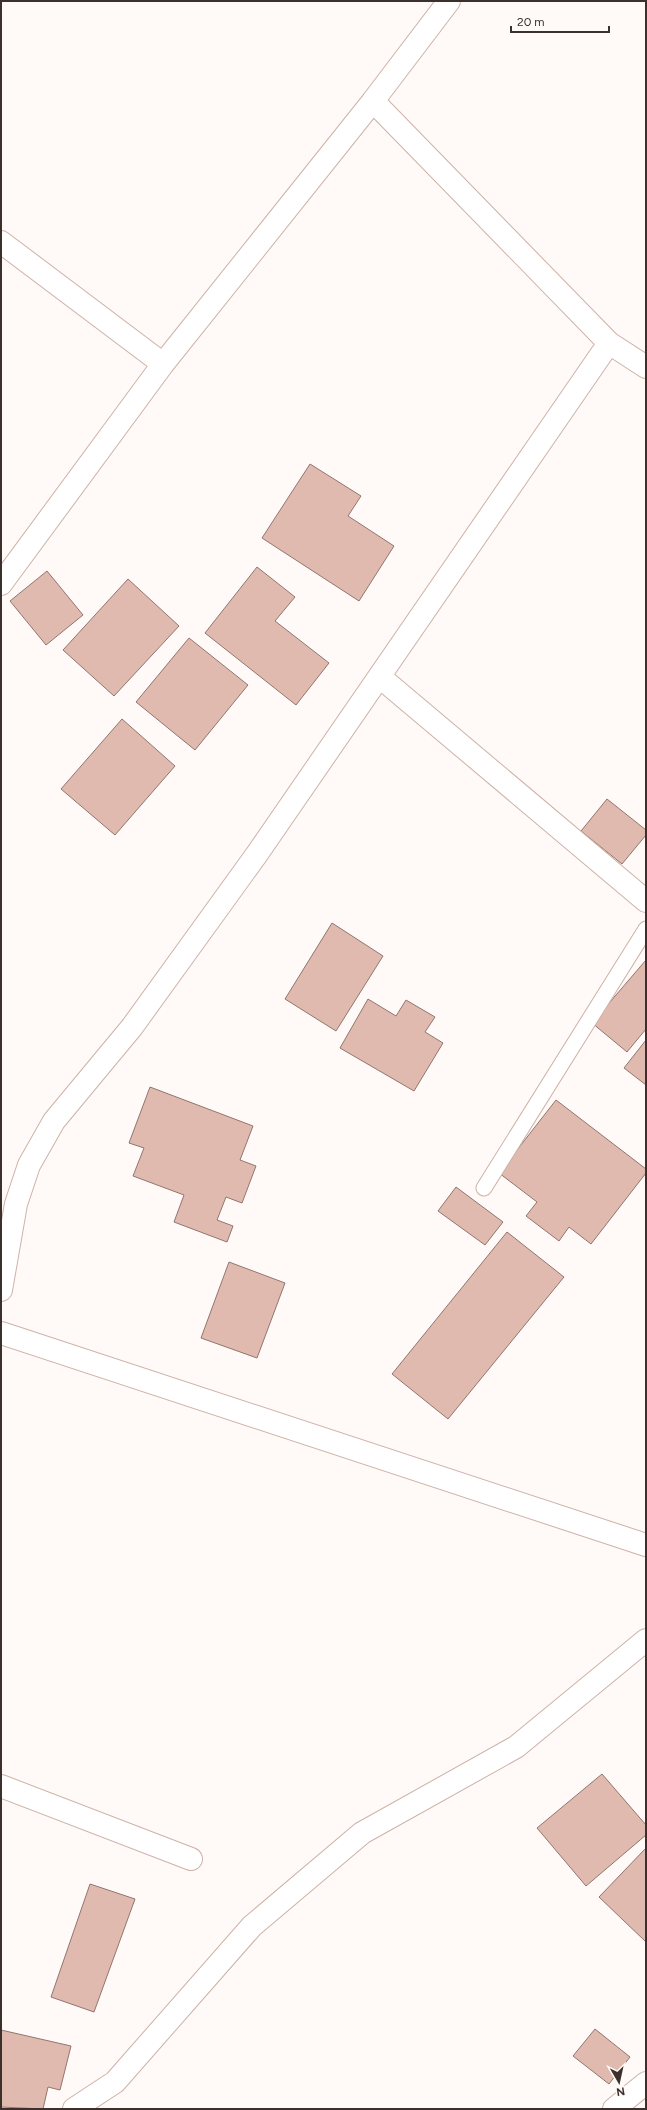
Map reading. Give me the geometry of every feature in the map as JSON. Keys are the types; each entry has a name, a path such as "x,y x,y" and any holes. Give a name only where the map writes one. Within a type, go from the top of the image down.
{"street":[{"path":"1,584 163,364 373,101 449,1"},
{"path":"373,101 609,343 646,367"},
{"path":"1,242 163,364"},
{"path":"1,1290 16,1204 30,1165 54,1121 132,1027 257,854 609,343"},
{"path":"380,677 646,901"},
{"path":"1,1333 646,1545"},
{"path":"74,2109 115,2082 252,1926 362,1833 516,1747 646,1640"},
{"path":"1,1786 191,1859"},
{"path":"614,2109 646,2083"}],"lane":[{"path":"484,1188 646,929"}],"building":[{"path":"310,464 361,496 348,516 394,546 359,601 262,538"},
{"path":"257,567 295,597 275,621 329,663 296,705 205,633"},
{"path":"47,571 83,615 46,645 10,601"},
{"path":"128,579 179,626 114,696 63,650"},
{"path":"189,638 248,685 195,750 136,702"},
{"path":"122,719 175,766 115,835 61,789"},
{"path":"607,799 646,830 646,835 622,864 581,831"},
{"path":"332,923 383,956 336,1031 285,999"},
{"path":"646,960 646,1029 627,1052 592,1023"},
{"path":"368,999 396,1016 406,1000 435,1017 425,1032 443,1043 414,1091 340,1048"},
{"path":"646,1040 646,1085 624,1068"},
{"path":"150,1087 253,1126 240,1160 256,1166 242,1203 226,1197 217,1220 233,1226 227,1242 174,1222 184,1195 133,1176 144,1148 129,1143"},
{"path":"556,1100 646,1169 646,1173 591,1244 569,1227 559,1241 526,1216 537,1202 499,1173"},
{"path":"456,1187 503,1222 485,1245 438,1211"},
{"path":"507,1232 564,1277 448,1419 392,1374"},
{"path":"229,1262 285,1283 257,1358 201,1338"},
{"path":"602,1774 646,1825 646,1835 586,1886 537,1828"},
{"path":"646,1848 646,1942 599,1897"},
{"path":"90,1884 135,1899 94,2012 51,1997"},
{"path":"595,2029 630,2057 609,2084 573,2056"},
{"path":"1,2030 71,2046 60,2090 48,2087 43,2109 1,2107"}]}
